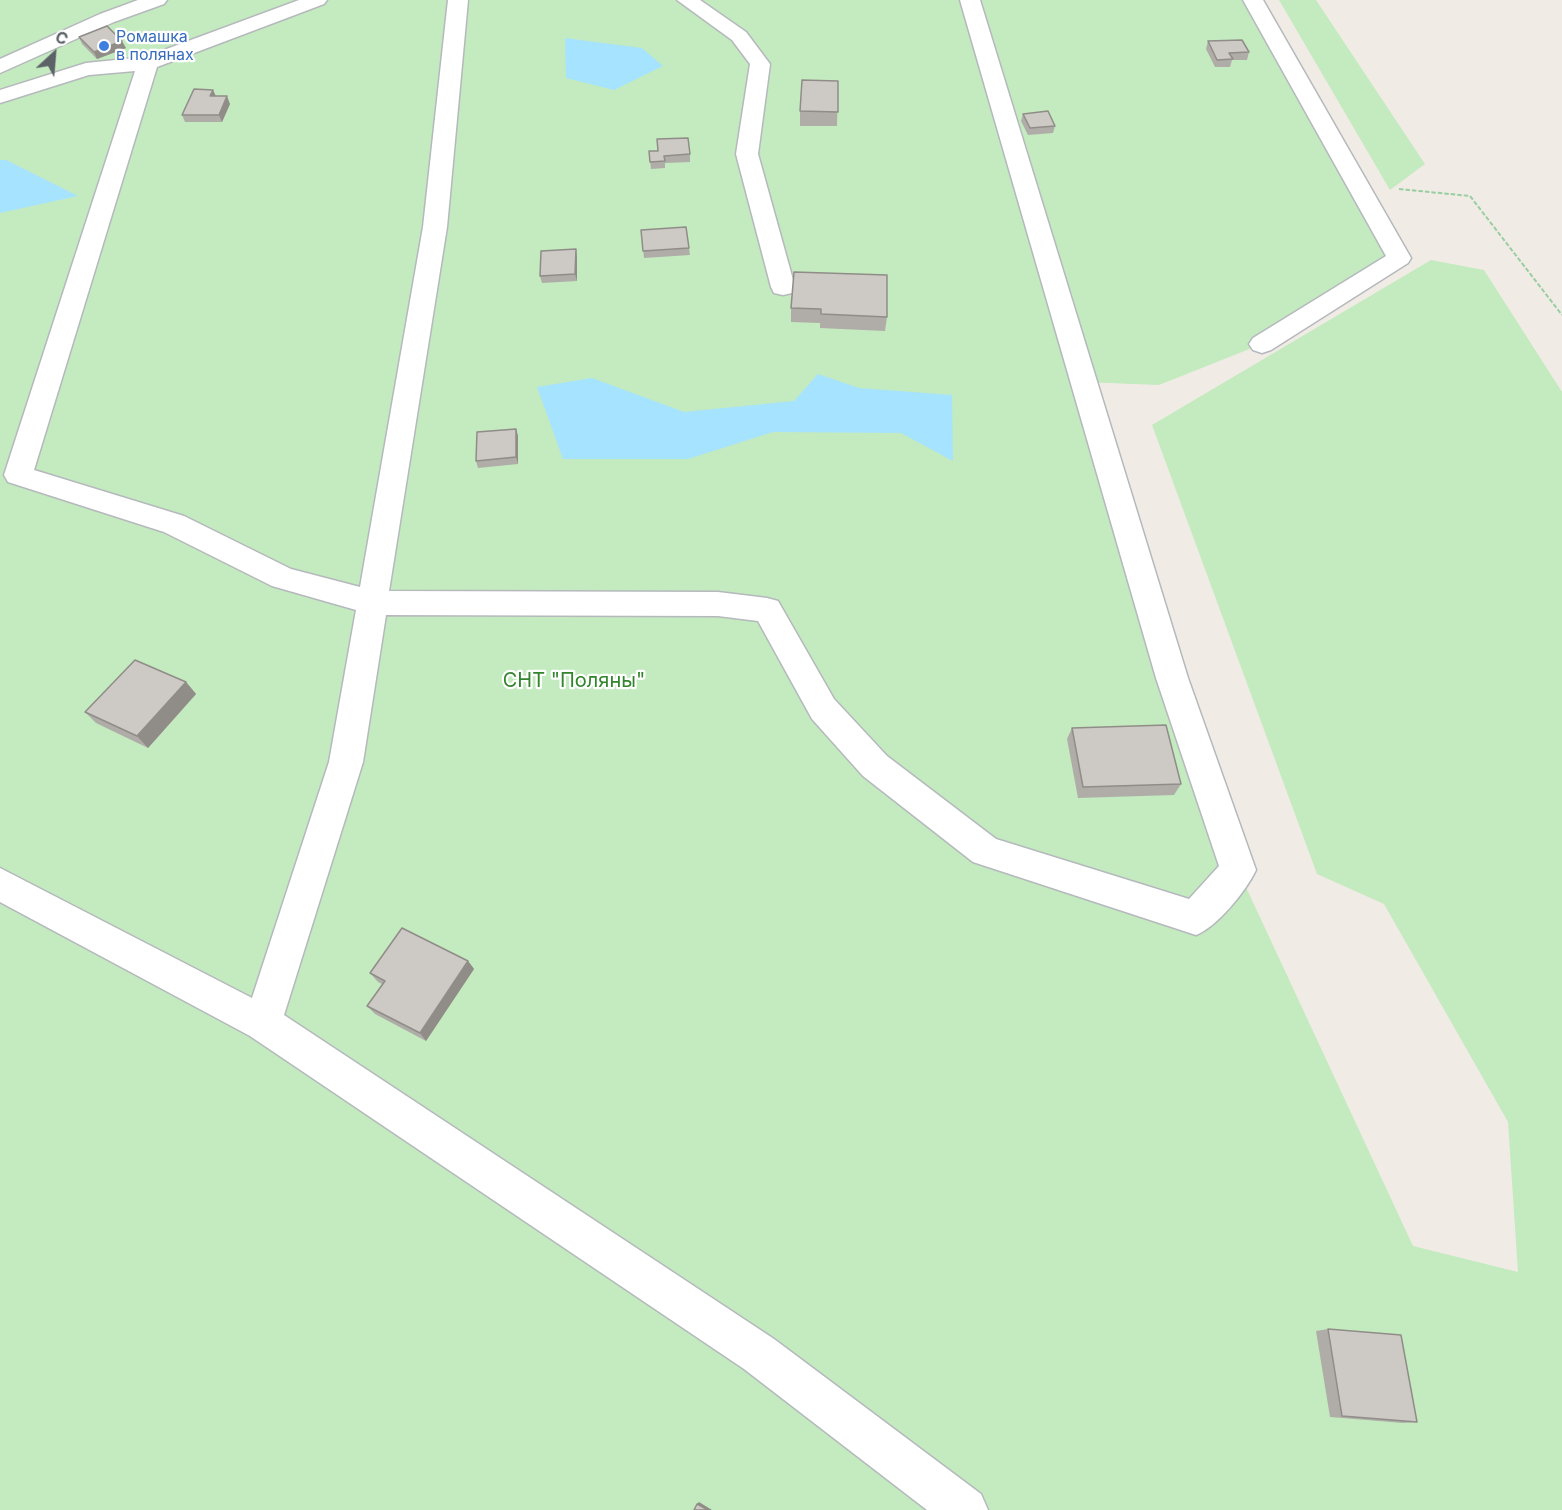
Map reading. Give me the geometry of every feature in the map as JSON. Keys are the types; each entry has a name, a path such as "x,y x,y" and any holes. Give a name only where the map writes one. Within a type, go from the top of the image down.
{"street":[{"path":"0,68 108,18 157,0"},
{"path":"0,97 86,69 148,63 317,0"},
{"path":"263,1023 345,762 435,227 458,0"},
{"path":"687,0 739,36 760,64 747,154 783,287"},
{"path":"148,63 18,475 174,524 284,578 373,603 718,604 767,610 823,709 867,758 985,851 1196,918 1238,870 1172,678 969,0"},
{"path":"1253,0 1399,258 1262,344"},
{"path":"0,884 263,1023 759,1354 965,1510"}],"path":[{"path":"1358,184 1470,196 1562,315"}],"green space":[{"name":"СНТ \"Поляны\"","path":"0,0 1253,0 1399,258 1262,344 1159,385 1083,382 1238,870 1413,1246 1518,1272 1508,1122 1384,904 1317,874 1152,425 1431,260 1484,270 1562,392 1562,1510 0,1510"},
{"path":"1279,0 1316,0 1425,164 1390,190"}],"water":[{"path":"565,38 642,48 663,66 614,90 566,78"},
{"path":"0,160 6,160 78,196 0,213"},
{"path":"818,374 859,388 952,395 953,461 901,433 773,432 688,459 563,459 537,387 592,378 684,412 794,401"}],"building":[{"path":"107,26 122,41 94,52 79,37"},
{"path":"1242,40 1249,52 1229,53 1233,59 1217,60 1208,41"},
{"path":"802,80 838,81 838,112 800,111"},
{"path":"194,89 213,90 210,96 227,96 219,115 182,115"},
{"path":"1048,111 1055,126 1030,128 1023,114"},
{"path":"688,138 690,154 664,156 665,161 650,162 649,151 658,151 657,139"},
{"path":"686,227 689,248 643,251 641,230"},
{"path":"576,249 575,274 540,276 541,251"},
{"path":"794,272 887,275 887,317 821,314 821,309 791,308"},
{"path":"516,429 516,457 476,461 477,432"},
{"path":"135,660 186,682 137,736 85,712"},
{"path":"1166,725 1181,784 1083,787 1072,728"},
{"path":"402,928 468,961 420,1033 367,1006 385,981 370,973"},
{"path":"1328,1329 1401,1335 1417,1422 1342,1416"},
{"path":"697,1504 708,1510 694,1510"}],"place":[{"name":"Ромашка в полянах","path":"104,46"}]}
